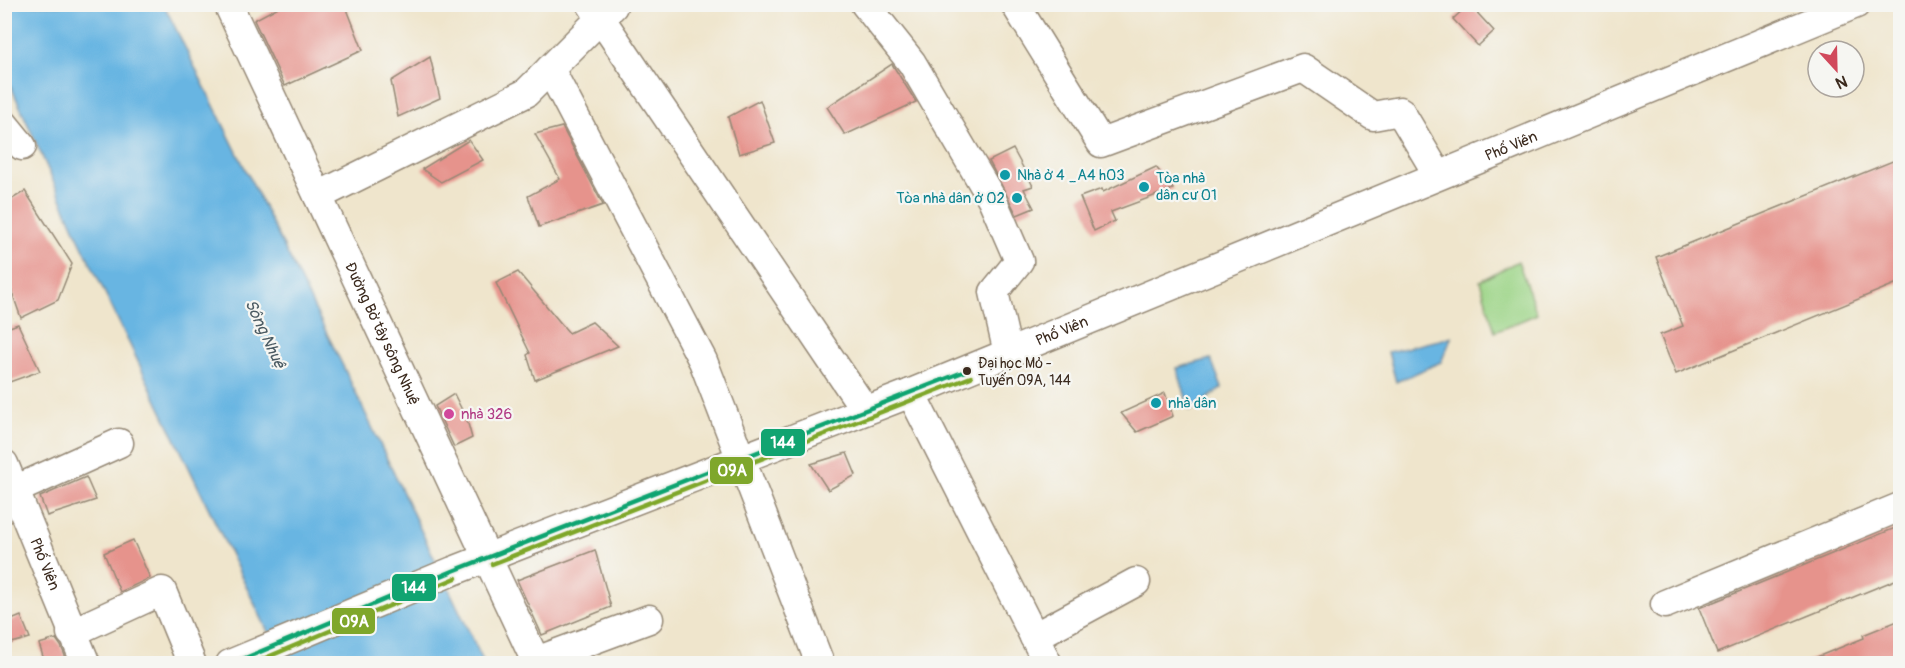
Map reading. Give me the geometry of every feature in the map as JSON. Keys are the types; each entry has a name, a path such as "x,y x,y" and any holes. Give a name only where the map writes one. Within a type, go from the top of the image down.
{"street":[{"name":"Đường Bờ tây sông Nhuệ","path":"228,4 537,662"},
{"path":"865,4 912,63 992,199 1019,261 994,292 1008,353"},
{"path":"1014,4 1101,143 1304,69 1373,116 1400,111 1438,175"},
{"name":"Phố Viên","path":"238,660 453,570 911,393 1856,4"},
{"path":"318,196 526,93 603,10 865,410"},
{"path":"550,69 703,362 743,459 819,661 816,663"},
{"path":"911,393 1048,663"},
{"path":"17,489 119,443"},
{"name":"Phố Viên","path":"4,464 17,489 71,633 86,663"},
{"path":"1665,604 1900,507"},
{"path":"1034,637 1136,582"},
{"path":"71,633 162,591 192,663"},
{"path":"537,662 649,619"}],"green space":[{"path":"1518,261 1537,314 1495,332 1480,281"}],"water":[{"name":"Sông Nhuệ","path":"4,5 164,5 342,364 484,663 283,663 79,239 5,73"},
{"path":"1452,337 1441,362 1396,382 1388,352"},
{"path":"1211,359 1222,388 1190,411 1177,368"}],"building":[{"path":"284,4 345,4 363,50 285,86 254,20"},
{"path":"1469,4 1494,31 1478,46 1453,19"},
{"path":"430,57 440,98 398,117 391,81"},
{"path":"892,64 916,102 845,135 827,107"},
{"path":"760,100 775,143 739,154 728,117"},
{"path":"562,127 603,205 539,227 528,196 560,179 535,134"},
{"path":"469,140 483,160 441,182 422,169"},
{"name":"Nhà ở 4 _A4 h03","path":"1013,149 1033,186 1024,189 1034,208 1017,215 989,161"},
{"path":"1900,158 1900,282 1676,374 1660,335 1683,326 1656,257"},
{"path":"1156,167 1173,189 1111,212 1115,221 1094,231 1080,197 1102,189 1103,192"},
{"path":"25,191 72,264 58,300 21,318 4,269 4,204"},
{"path":"518,272 569,333 592,322 618,346 535,380 527,355 530,353 496,283"},
{"path":"18,324 40,371 4,384 4,329"},
{"name":"nhà dân","path":"1165,393 1173,416 1137,432 1121,413"},
{"path":"454,394 467,420 472,438 454,447 435,406"},
{"path":"847,453 856,475 828,490 811,464"},
{"path":"86,477 96,500 47,516 40,497"},
{"path":"1900,526 1900,578 1717,653 1699,608"},
{"path":"133,540 150,578 120,592 104,553"},
{"path":"595,550 611,607 542,635 517,580"},
{"path":"21,616 30,638 4,645 4,623"},
{"path":"1900,620 1900,663 1802,663 1864,638 1863,635"},
{"path":"56,639 68,663 45,663 39,644"}],"transit line":[{"name":"144","path":"231,664 453,571 968,370"},
{"name":"09A","path":"492,564 971,377"},
{"name":"09A","path":"251,664 456,578"}],"place":[{"name":"Nhà ở 4 _A4 h03","path":"1005,175"},
{"name":"Tòa nhà dân cư 01","path":"1144,187"},
{"name":"Tòa nhà dân ở 02","path":"1017,198"},
{"name":"Đại học Mỏ - Tuyến 09A, 144","path":"967,371"},
{"name":"nhà dân","path":"1156,403"},
{"name":"nhà 326","path":"449,414"}]}
